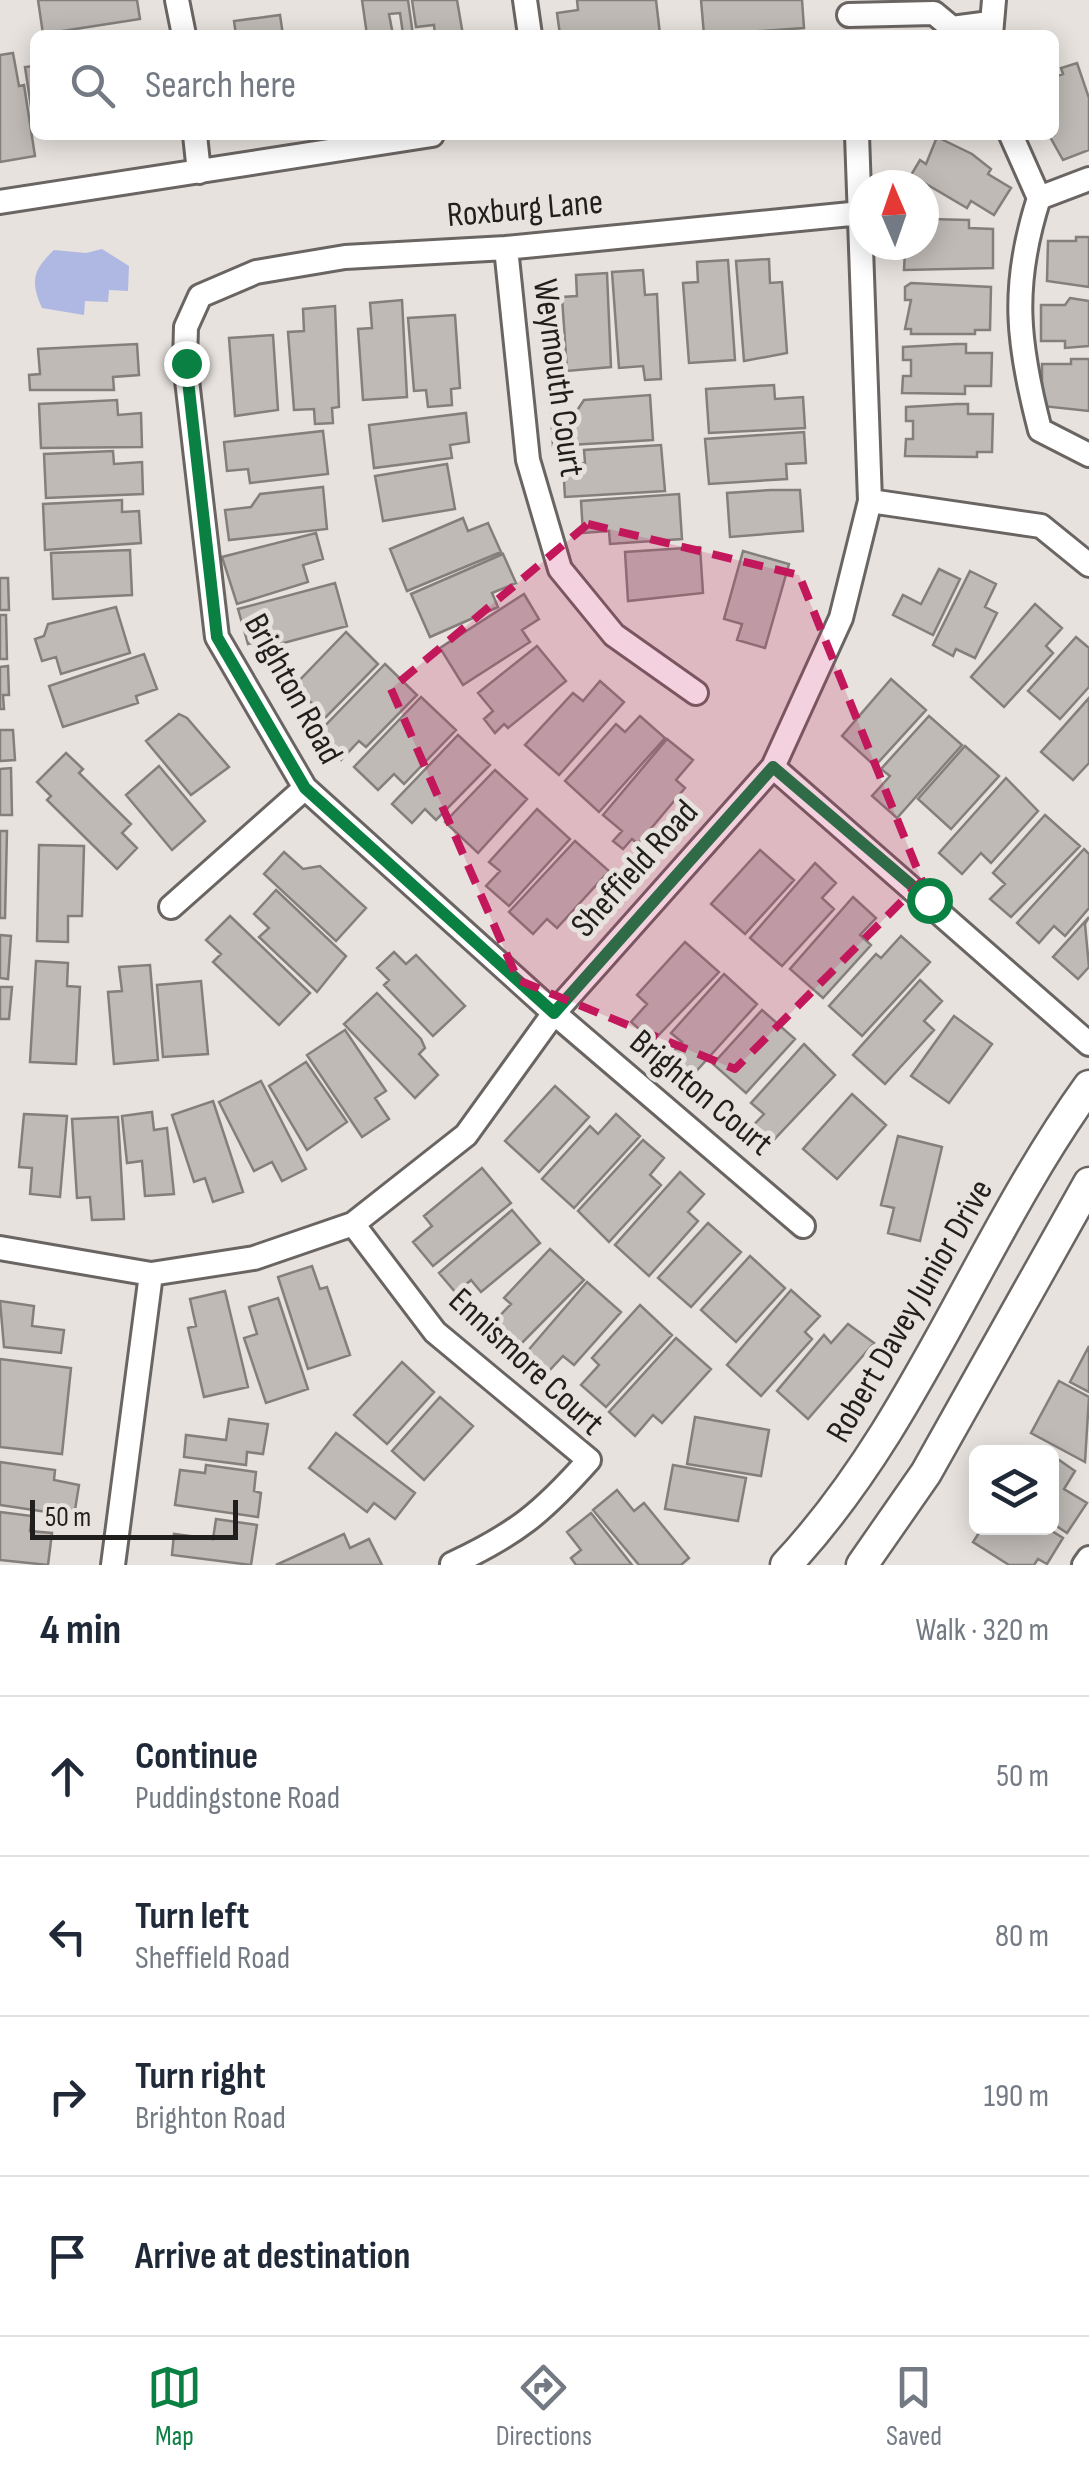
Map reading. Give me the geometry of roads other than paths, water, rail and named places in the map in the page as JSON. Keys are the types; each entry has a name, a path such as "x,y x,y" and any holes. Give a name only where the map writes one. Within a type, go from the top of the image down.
{"main road":[{"name":"Robert Davey Junior Drive","path":"786,1565 835,1513 880,1445 1014,1203 1089,1086"},
{"path":"862,1565 926,1473 1089,1183"}],"street":[{"path":"177,0 183,30"},
{"path":"525,0 529,30"},
{"path":"850,17 934,14 949,30"},
{"path":"953,30 991,19"},
{"path":"196,140 199,172"},
{"path":"0,202 401,140"},
{"name":"Sheffield Road","path":"857,140 859,170"},
{"path":"1013,140 1039,198 1022,254 1022,359 1040,430 1089,454"},
{"path":"1039,198 1089,180"},
{"name":"Roxburg Lane","path":"200,296 256,272 345,257 506,248 849,214"},
{"name":"Weymouth Court","path":"506,248 528,460 560,569 614,635 696,693"},
{"name":"Sheffield Road","path":"0,1248 150,1274 254,1258 353,1224 466,1135 554,1013 773,767 841,618 870,501 862,260"},
{"name":"Brighton Road","path":"200,296 186,327 186,363 217,637 305,788 554,1013"},
{"path":"870,501 1041,526 1089,565"},
{"path":"773,767 1089,1044"},
{"path":"171,907 305,788"},
{"name":"Brighton Court","path":"554,1013 803,1226"},
{"name":"Ennismore Court","path":"353,1224 435,1332 588,1460 543,1512 500,1542 452,1564"},
{"path":"113,1565 150,1274"},
{"path":"1084,1565 1089,1558"}]}
